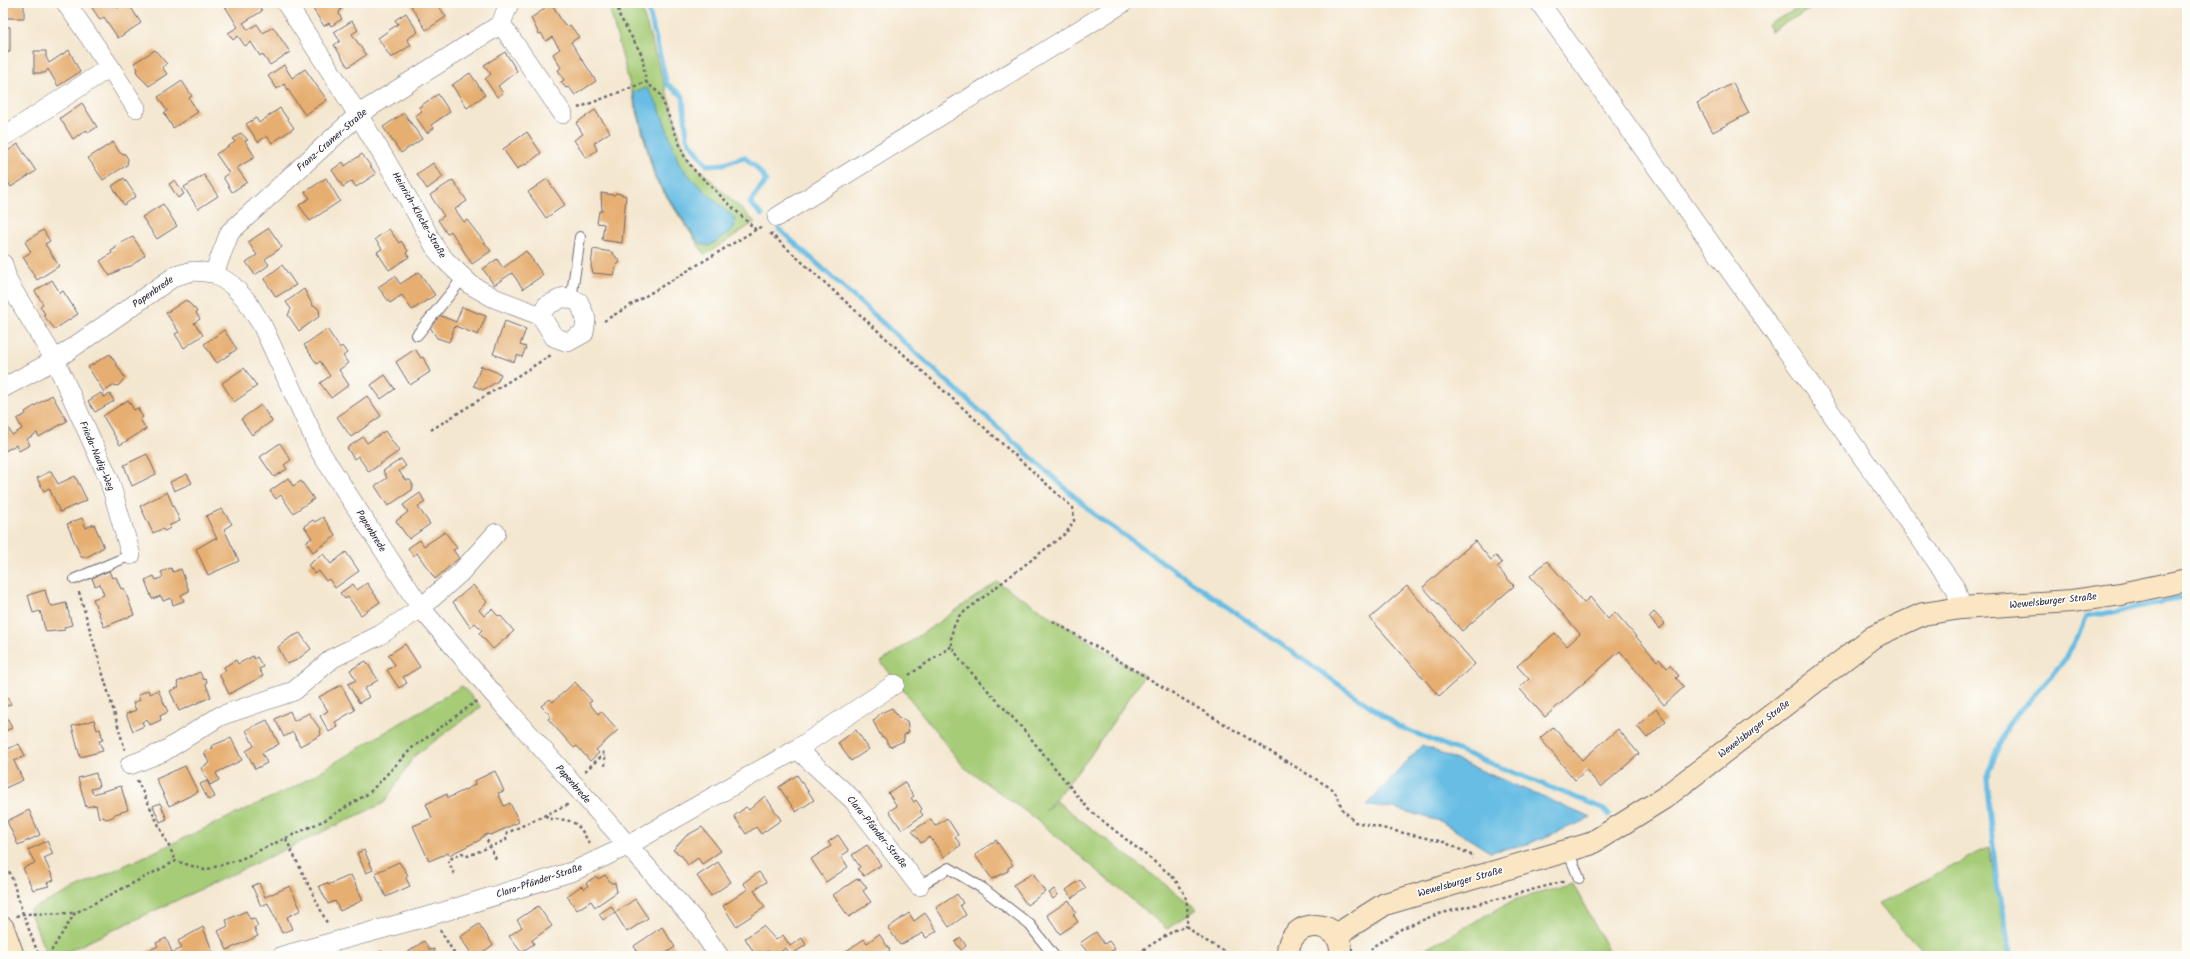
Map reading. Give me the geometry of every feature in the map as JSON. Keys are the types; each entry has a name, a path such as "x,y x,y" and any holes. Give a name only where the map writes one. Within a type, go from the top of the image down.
{"main road":[{"name":"Wewelsburger Straße","path":"1336,935 1385,904 1479,876 1568,852 1590,844 1664,798 1873,637 1923,614 1962,608 2072,600 2121,594 2187,580"},
{"path":"6,924 14,956"},
{"path":"1288,956 1290,940 1299,930 1312,925 1325,927 1336,935 1342,949 1341,956"}],"street":[{"path":"66,3 136,108"},
{"name":"Heinrich-Klocke-Straße","path":"286,3 359,114 396,174 436,249 463,278 494,298 541,316"},
{"path":"509,3 501,24 563,114"},
{"path":"769,222 1123,3"},
{"path":"1540,3 1956,589 1962,608"},
{"name":"Franz-Cramer-Straße","path":"214,273 230,232 359,114 501,24"},
{"path":"3,137 110,67"},
{"name":"Frieda-Nadig-Weg","path":"3,264 8,282 55,360 109,480 131,555"},
{"name":"Papenbrede","path":"3,388 55,360 175,276 192,271 214,273 232,285 247,301 263,327 321,453 420,608 627,846 695,921 720,956"},
{"path":"564,297 579,302 586,319 576,337 554,337 541,316 546,306 564,297"},
{"path":"130,765 163,752 220,716 294,691 333,658 380,635 420,608 460,573 496,533"},
{"name":"Clara-Pfänder-Straße","path":"282,956 336,940 433,915 574,871 627,846 797,749 895,684"},
{"name":"Clara-Pfänder-Straße","path":"797,749 853,800 919,886"}],"lane":[{"path":"571,300 580,237"},
{"path":"417,336 463,278"},
{"path":"75,578 131,555"},
{"path":"1568,852 1579,878"},
{"path":"919,886 949,868 982,888 1030,925 1054,956"}],"path":[{"path":"618,3 619,15 642,55 646,82 660,94 685,158 695,171 756,230"},
{"path":"563,114 646,82"},
{"path":"431,430 576,337 769,222 1073,508 1074,521 1066,533 959,616 953,628 952,646 960,660 1024,730 1089,810 1171,875 1182,888 1188,902 1187,926 1199,937 1233,956"},
{"path":"75,578 130,765 176,861"},
{"path":"1053,621 1334,790 1343,810 1356,822 1444,842 1471,855 1479,876"},
{"path":"895,684 952,646"},
{"path":"6,924 23,914 75,913 176,861 205,870 241,859 286,840 326,820 369,793 412,748 479,700"},
{"path":"582,773 603,753 605,768"},
{"path":"454,874 448,860 462,854 468,856 506,840 507,833 570,803"},
{"path":"546,815 548,819 569,819 574,822 582,829 598,860"},
{"path":"286,840 336,940"},
{"path":"487,840 496,859"},
{"path":"3,861 11,875 23,914 39,956"},
{"path":"1370,956 1372,947 1403,928 1435,916 1579,878"},
{"path":"48,956 75,913"},
{"path":"433,915 442,935 456,956"},
{"path":"1133,956 1175,930 1187,926"}],"green space":[{"path":"608,3 640,3 682,143 695,165 755,222 705,255 655,179"},
{"path":"1808,3 1821,3 1771,31 1767,25"},
{"path":"997,582 1144,676 1088,759 1045,811 1056,801 1197,909 1167,929 1037,820 964,767 881,662"},
{"path":"462,686 481,707 414,756 384,803 58,956 47,956 29,910 296,786"},
{"path":"1989,847 2008,956 1928,956 1878,904"},
{"path":"1573,884 1611,956 1425,956 1422,951 1514,900"}],"water":[{"path":"647,88 659,107 679,164 692,179 735,219 734,229 709,246 699,243 656,179 633,92"},
{"path":"1422,745 1591,818 1528,844 1490,852 1440,821 1393,808 1366,806"}],"building":[{"path":"3,3 24,5 24,18 3,18"},
{"path":"89,3 115,3 118,8 128,3 141,23 118,38 104,17 100,20"},
{"path":"223,3 258,3 262,11 243,23 248,30 257,24 263,33 273,27 290,52 270,65 262,54 260,56 251,42 245,46 238,36 233,40 228,33 238,27"},
{"path":"309,3 342,3 344,7 340,10 339,14 342,19 331,26 329,23 324,26"},
{"path":"415,3 437,3 446,17 426,30 411,6"},
{"path":"552,4 561,20 567,27 570,25 579,37 571,42 596,81 575,95 569,87 566,88 561,82 564,80 558,70 561,68 553,54 560,49 552,37 546,41 541,33 539,34 531,18 543,10 547,5"},
{"path":"406,13 418,32 407,39 411,45 391,58 378,38 398,24 395,20"},
{"path":"352,21 358,30 352,34 366,55 348,67 334,45 340,41 334,32"},
{"path":"3,27 10,27 10,52 3,52"},
{"path":"69,50 80,72 58,86 48,69 45,73 34,73 34,51 46,51 46,57 49,63"},
{"path":"155,50 167,64 162,67 167,74 149,86 139,76 136,71 138,69 134,63"},
{"path":"505,52 517,71 498,86 503,93 497,97 485,79 491,74 484,65"},
{"path":"284,65 292,78 305,69 327,100 305,115 284,84 277,89 268,76"},
{"path":"470,73 485,95 467,108 452,85"},
{"path":"182,81 192,96 189,98 198,112 173,128 164,113 167,111 158,97"},
{"path":"1733,83 1749,113 1713,132 1697,103"},
{"path":"3,86 6,86 6,104 3,105"},
{"path":"438,94 450,112 431,125 434,128 427,133 415,116 422,111 419,107"},
{"path":"82,103 97,127 88,133 87,130 73,139 60,118"},
{"path":"280,108 294,128 272,143 267,136 258,142 246,124 256,118 259,123"},
{"path":"595,110 610,132 594,143 597,150 586,158 574,140 583,134 576,123"},
{"path":"404,113 422,139 401,153 383,127"},
{"path":"527,132 541,153 526,165 525,164 517,169 503,149"},
{"path":"241,133 248,140 245,141 255,157 237,168 247,182 232,192 223,177 229,173 216,154 235,142 233,139"},
{"path":"113,142 120,153 125,154 128,159 127,165 103,180 88,158"},
{"path":"18,144 36,171 11,187 3,174 3,154"},
{"path":"362,154 376,174 356,187 352,181 343,187 332,170 343,162 345,166"},
{"path":"433,163 443,177 427,189 417,174"},
{"path":"204,175 218,196 198,209 184,187"},
{"path":"124,178 136,196 124,205 112,186"},
{"path":"326,178 340,201 310,221 299,205 310,198 305,192"},
{"path":"547,179 565,205 546,218 528,192"},
{"path":"175,180 184,194 178,198 169,184"},
{"path":"453,180 467,201 455,209 464,222 467,220 491,251 472,264 451,231 447,234 438,220 444,216 430,195"},
{"path":"601,193 614,195 617,193 626,196 622,243 602,240 604,224 597,223 599,212 602,211"},
{"path":"163,204 177,226 157,239 142,217"},
{"path":"269,228 282,247 265,259 269,265 255,275 246,262 257,255 248,242"},
{"path":"389,229 399,243 401,241 408,251 406,253 409,257 389,270 377,252 382,249 375,239"},
{"path":"43,230 50,241 45,244 59,266 37,280 23,257 31,252 25,242"},
{"path":"133,237 145,255 131,266 123,268 110,276 100,261 112,253 111,251 116,248 115,246"},
{"path":"593,249 612,252 620,262 616,266 614,275 593,273 591,266"},
{"path":"526,251 543,275 523,289 512,273 494,285 483,269 497,259 503,268"},
{"path":"282,265 296,285 276,297 264,279"},
{"path":"419,272 435,295 412,310 402,295 390,303 378,287 395,276 400,284"},
{"path":"52,280 60,293 63,291 78,314 55,329 43,315 45,314 40,306 43,304 35,291"},
{"path":"304,289 313,306 317,307 319,310 320,316 299,331 288,315 291,309 286,302"},
{"path":"186,300 197,311 196,313 200,319 194,323 203,335 184,348 175,334 179,332 166,313"},
{"path":"462,307 486,316 478,335 455,326 449,342 437,338 430,327 439,315 456,322"},
{"path":"505,321 526,329 520,345 526,347 522,357 517,355 514,362 493,354"},
{"path":"327,329 340,348 342,346 347,353 343,356 348,363 339,370 349,385 331,398 320,383 330,376 320,361 317,364 304,345"},
{"path":"224,330 237,349 217,363 204,344"},
{"path":"415,349 421,358 423,357 430,372 410,385 396,362"},
{"path":"110,354 125,378 118,386 114,385 104,392 88,367"},
{"path":"481,366 501,374 498,381 483,390 474,386"},
{"path":"244,368 257,386 234,402 222,383"},
{"path":"385,375 395,389 381,399 371,385"},
{"path":"101,393 104,397 110,394 114,401 95,412 88,401"},
{"path":"52,395 67,421 39,437 37,433 27,439 30,445 19,451 16,445 3,452 3,424 5,422 12,435 22,429 17,419 26,414 25,412"},
{"path":"367,396 381,416 351,437 337,417"},
{"path":"128,400 134,410 138,408 143,417 140,419 146,429 120,445 103,416"},
{"path":"261,405 272,421 252,435 241,419"},
{"path":"385,431 399,451 369,472 358,456 354,459 347,448 363,437 367,443"},
{"path":"280,443 291,460 284,465 287,469 274,477 260,457"},
{"path":"147,454 156,474 132,486 124,465"},
{"path":"401,459 406,466 399,471 405,480 410,480 413,485 412,490 388,506 375,486 387,478 383,471"},
{"path":"51,471 58,484 75,476 87,500 60,512 49,488 44,491 37,478"},
{"path":"187,474 192,483 174,491 170,482"},
{"path":"288,478 293,486 301,481 314,499 293,513 281,495 276,499 270,491"},
{"path":"167,492 180,521 170,525 170,528 165,531 162,529 153,533 140,506"},
{"path":"420,493 425,502 418,507 430,524 409,539 396,521 408,512 403,505"},
{"path":"222,509 232,524 224,529 239,561 208,575 196,549 215,538 217,539 206,516"},
{"path":"323,517 336,536 313,552 306,542 312,538 304,526 313,520 315,522"},
{"path":"82,518 86,528 94,524 104,547 87,557 81,557 67,524"},
{"path":"445,532 457,548 453,550 459,558 435,579 417,553 413,556 408,548 420,540 424,546"},
{"path":"1475,541 1491,560 1496,556 1502,563 1497,567 1514,586 1462,631 1423,587"},
{"path":"346,552 359,571 335,588 329,579 326,581 319,571 315,574 308,565 323,554 331,564"},
{"path":"1547,561 1584,603 1590,597 1608,619 1615,612 1657,661 1659,659 1667,668 1670,665 1679,676 1676,678 1684,687 1664,705 1620,651 1545,717 1519,688 1529,679 1517,666 1555,633 1567,646 1580,634 1530,576"},
{"path":"171,568 173,572 181,569 189,591 181,595 184,601 173,605 171,598 163,601 161,596 152,599 145,580 154,576 156,580 163,577 161,572"},
{"path":"109,571 112,578 116,577 121,589 124,588 134,615 104,627 93,599 104,595 100,584 95,586 92,578"},
{"path":"367,583 380,602 361,615 348,597 345,599 340,593 353,584 357,590"},
{"path":"473,585 487,602 479,610 484,616 492,609 498,616 500,615 514,631 493,649 479,633 482,630 475,623 470,627 453,602"},
{"path":"1407,586 1475,664 1439,696 1370,618"},
{"path":"45,590 49,604 53,606 66,603 72,625 64,627 65,630 46,632 40,611 33,613 28,595"},
{"path":"1654,612 1665,624 1659,629 1649,617"},
{"path":"300,633 311,649 297,660 287,664 278,647 291,637"},
{"path":"405,644 420,667 403,677 407,683 399,688 387,670 395,665 388,655"},
{"path":"253,656 254,659 257,657 263,667 259,669 263,676 229,694 219,674 226,671 224,667 236,660 238,664"},
{"path":"366,661 378,680 364,689 369,697 359,703 348,684 356,680 350,670"},
{"path":"200,672 203,679 207,680 206,685 211,697 179,711 170,691 179,687 177,682"},
{"path":"575,682 592,701 589,703 598,714 601,711 618,730 596,750 599,753 590,761 577,746 574,748 548,719 551,716 541,706 550,699 553,702"},
{"path":"341,685 355,710 335,722 338,727 329,732 320,716 328,711 319,697"},
{"path":"148,690 150,694 158,690 168,712 160,716 161,720 150,725 147,719 142,722 144,726 133,731 126,714 136,710 133,703 140,700 138,695"},
{"path":"6,695 11,704 3,708 3,696"},
{"path":"3,708 12,728 3,732"},
{"path":"892,708 898,717 907,721 909,732 904,735 904,741 890,747 884,737 882,738 873,721 881,713"},
{"path":"1656,709 1666,721 1647,738 1637,726"},
{"path":"290,711 294,721 309,713 320,729 321,735 300,746 293,732 284,737 275,719"},
{"path":"94,720 97,730 100,729 103,740 99,741 103,751 80,757 72,726"},
{"path":"267,720 279,744 262,753 267,763 255,769 246,751 254,746 246,730"},
{"path":"1553,727 1582,760 1618,729 1639,754 1601,787 1586,770 1575,780 1540,738"},
{"path":"856,730 869,749 851,761 838,743"},
{"path":"231,738 242,760 216,773 219,780 210,785 201,768 209,763 204,752 213,748 211,746"},
{"path":"19,744 25,756 14,761 23,780 3,789 3,762 6,761 3,751"},
{"path":"185,766 198,792 169,806 156,779"},
{"path":"495,771 504,791 498,793 504,806 510,803 519,822 491,835 488,834 480,840 449,855 448,853 429,861 413,826 432,818 426,804 447,794 448,798 475,785 474,781"},
{"path":"96,773 99,787 91,789 93,794 121,786 128,810 115,814 113,817 106,819 103,817 99,818 96,805 86,807 78,778"},
{"path":"797,775 814,800 796,812 779,787"},
{"path":"207,781 215,797 208,800 200,784"},
{"path":"904,782 914,796 911,798 914,802 916,800 922,809 920,811 923,815 902,830 889,811 897,806 888,793"},
{"path":"765,796 781,820 761,834 756,827 746,834 734,816 746,807 749,810"},
{"path":"160,803 167,819 160,822 153,806"},
{"path":"29,810 40,835 18,845 7,821"},
{"path":"947,818 958,835 955,837 961,845 944,857 930,837 921,843 912,831 931,819 935,826"},
{"path":"702,827 721,851 702,864 698,858 688,865 681,855 673,850 686,836"},
{"path":"838,835 849,851 841,856 848,867 826,882 811,859 831,846 828,842"},
{"path":"996,840 1013,865 1008,868 1008,871 992,879 975,855"},
{"path":"47,841 53,854 44,858 54,880 47,883 49,886 33,890 23,868 35,863 28,850"},
{"path":"867,845 881,865 864,876 857,869 860,867 852,855"},
{"path":"364,850 373,870 366,873 357,853"},
{"path":"399,862 408,875 406,878 410,886 386,897 375,873"},
{"path":"718,862 731,882 711,896 697,876"},
{"path":"759,872 766,882 754,890 765,907 736,926 723,906 748,889 743,883"},
{"path":"1033,873 1045,892 1027,905 1013,885"},
{"path":"351,875 363,900 340,911 335,901 328,904 319,886 327,883 328,885"},
{"path":"605,875 611,883 615,883 617,892 595,907 591,901 577,910 567,896 581,886 584,889 588,886 586,883 596,876 598,879"},
{"path":"857,879 861,880 867,888 863,891 871,902 849,917 833,895"},
{"path":"1080,880 1086,888 1072,898 1066,890"},
{"path":"259,883 265,897 290,886 301,910 287,917 292,929 282,933 268,903 261,906 252,886"},
{"path":"1054,889 1058,895 1053,899 1049,893"},
{"path":"957,894 963,903 960,905 966,915 949,927 936,908"},
{"path":"635,899 648,918 627,932 615,913"},
{"path":"1069,900 1076,912 1073,914 1078,922 1060,934 1047,915"},
{"path":"538,906 552,926 532,940 534,944 521,952 509,936 522,927 517,920"},
{"path":"611,906 615,912 603,920 599,914"},
{"path":"246,911 250,919 254,918 258,926 254,928 258,936 227,950 218,931 228,926 226,920"},
{"path":"909,913 914,921 925,913 937,931 926,938 923,933 900,945 888,928"},
{"path":"479,924 493,945 477,956 473,956 460,937"},
{"path":"763,926 776,940 783,935 790,946 802,938 806,945 791,955 786,948 775,956 772,956 768,951 756,956 745,938"},
{"path":"203,927 213,953 206,956 174,956 172,953 182,948 178,941"},
{"path":"662,927 675,947 662,956 640,956 634,946"},
{"path":"1096,932 1104,944 1109,941 1115,949 1104,956 1089,956 1090,955 1080,943"},
{"path":"879,934 890,950 881,956 844,956 842,954 864,939 867,943"},
{"path":"166,938 172,952 164,956 137,956 158,946 156,943"},
{"path":"961,938 966,946 961,950 955,942"},
{"path":"424,941 430,950 434,949 436,956 406,956 405,954"},
{"path":"382,951 386,956 375,956"}],"waterway":[{"path":"647,3 667,84 683,96 687,138 707,165 724,164 744,157 756,167 766,180 750,203 762,215"},
{"path":"779,229 1095,515 1400,727 1602,808 1609,815"},
{"path":"2011,956 1997,884 1986,778 2008,725 2067,657 2087,617 2187,597"}]}
